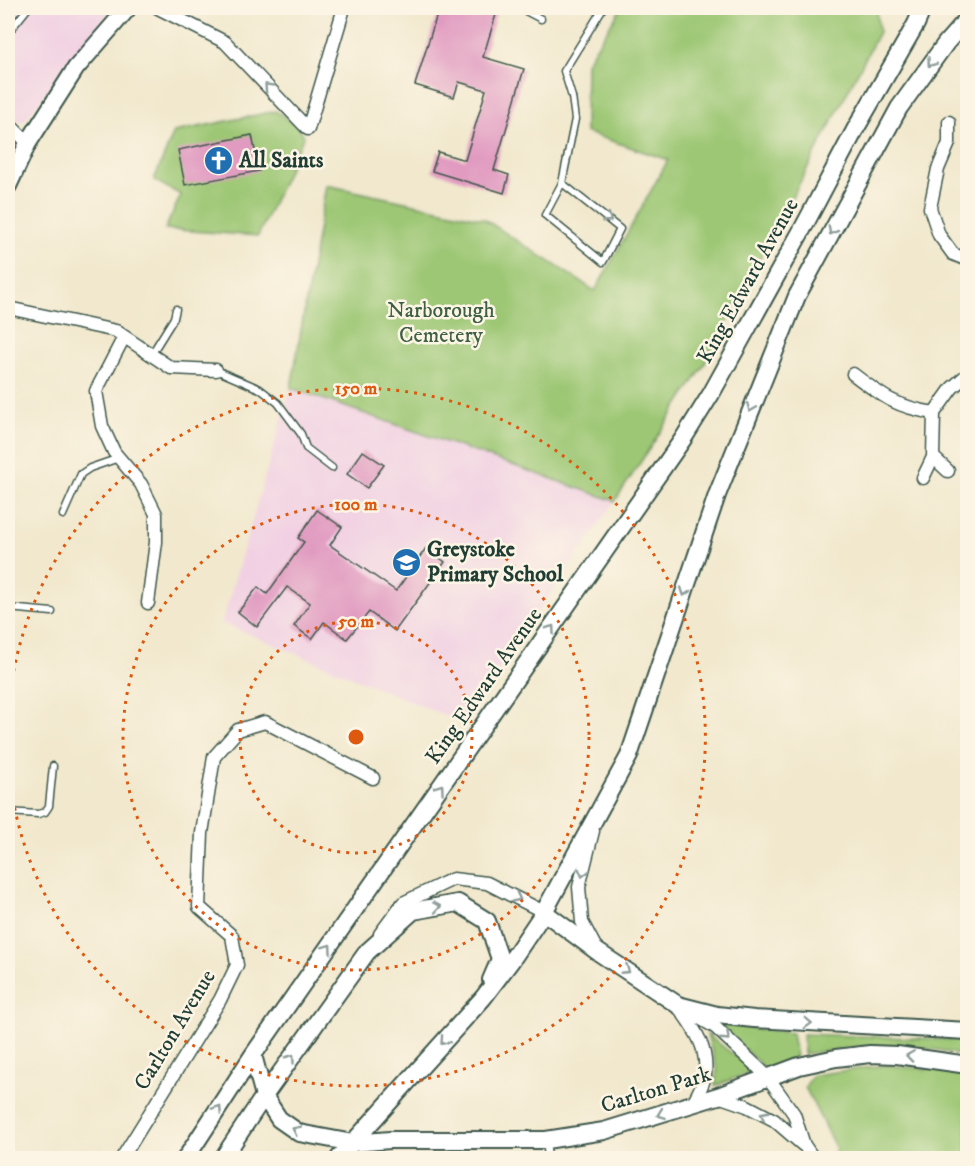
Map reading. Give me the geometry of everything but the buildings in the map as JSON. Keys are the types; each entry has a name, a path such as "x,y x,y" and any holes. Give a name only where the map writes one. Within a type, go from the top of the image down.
{"main road":[{"path":"8,181 28,143 76,68 128,8"},
{"name":"King Edward Avenue","path":"186,1158 253,1055 683,440 711,394 923,8"},
{"path":"339,1158 483,998 512,962 544,912 597,816 629,756 717,495 797,296 899,108 946,43 968,18"},
{"path":"223,1158 264,1096 367,952 413,911 458,903 487,921 500,959 483,998"},
{"path":"544,912 598,952 678,1005 717,1015 754,1019 968,1031"},
{"name":"Carlton Park","path":"253,1055 264,1096 279,1119 299,1133 352,1143 390,1140 546,1140 604,1131 718,1096 798,1066 836,1058 897,1054 968,1065"}],"street":[{"path":"158,8 225,42 308,129 344,8"},
{"path":"950,122 949,143 938,169 930,208 939,235 953,254 968,260"},
{"path":"8,123 28,143"},
{"path":"8,308 116,331 171,368 216,370"},
{"path":"124,336 96,391 102,426 119,458 141,484 156,514 156,542 148,603"},
{"path":"853,374 891,402 912,410 934,413"},
{"path":"923,478 933,457 934,413 952,388 968,375"},
{"path":"933,457 948,471"},
{"name":"Carlton Avenue","path":"122,1158 220,1000 237,965 232,936 199,907 202,833 214,757 238,730 265,722 373,778"},
{"path":"597,816 579,887 582,922 598,952"},
{"path":"367,952 403,903 453,879 487,883 544,912"},
{"path":"678,1005 715,1027 767,1076 794,1114 804,1145"},
{"path":"678,1005 699,1037 704,1058 705,1076 694,1102"},
{"path":"718,1096 774,1119 804,1145 813,1158"}],"lane":[{"path":"8,33 28,8"},
{"path":"520,8 541,19"},
{"path":"561,183 620,229 603,262 545,214 561,183 575,119 572,97 564,71 603,8"},
{"path":"151,356 174,318 176,309"},
{"path":"216,370 260,388 278,404 295,426 306,448 332,468"},
{"path":"63,515 81,474 90,468 119,458"},
{"path":"8,608 52,612"},
{"path":"8,812 38,814 45,812 48,806 53,766"},
{"path":"546,1140 548,1158"}],"shaded area":[{"path":"21,8 108,8 109,12 25,120 16,122 8,114 8,24"},
{"name":"Greystoke Primary School","path":"291,388 615,501 461,722 222,623"}],"green space":[{"name":"Narborough Cemetery","path":"621,8 876,8 879,32 703,367 615,501 291,388 326,185 484,219 595,291 668,160 585,132 586,63"},
{"path":"276,111 298,126 304,136 258,236 165,229 181,195 154,180 174,132"},
{"path":"716,1024 792,1033 796,1057 766,1069"},
{"path":"707,1034 754,1071 715,1086 717,1069"},
{"path":"803,1034 967,1040 967,1057 939,1050 875,1045 804,1054"},
{"path":"933,1063 967,1071 967,1158 832,1158 836,1149 805,1087 813,1075 885,1065 927,1069"}],"place":[{"name":"All Saints","path":"218,160"},
{"name":"Greystoke Primary School","path":"406,562"}]}
